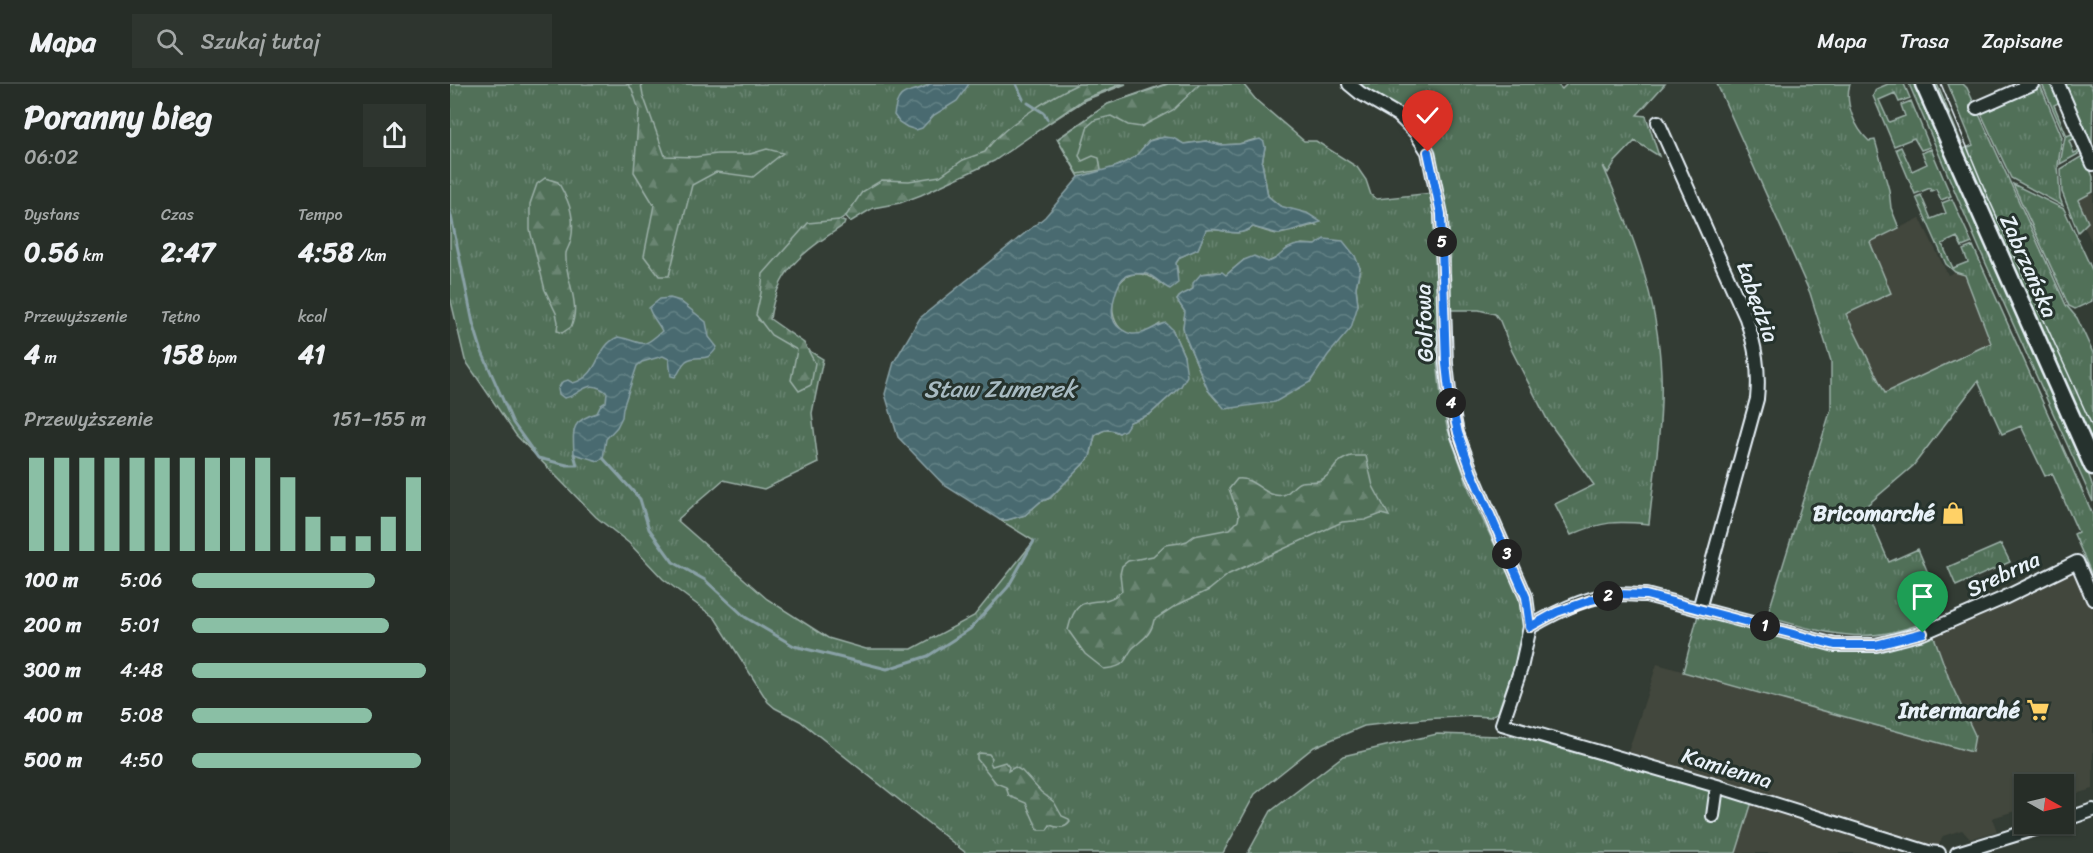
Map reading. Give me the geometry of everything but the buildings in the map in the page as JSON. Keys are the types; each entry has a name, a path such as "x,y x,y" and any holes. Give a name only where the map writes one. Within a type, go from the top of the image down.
{"main road":[{"name":"Zabrzańska","path":"1924,84 2093,466"}],"street":[{"name":"Golfowa","path":"1349,84 1398,115 1415,132 1428,152 1441,214 1446,364 1455,423 1472,473 1526,597 1530,627 1521,668 1502,724"},
{"path":"1977,108 2032,84"},
{"path":"2058,84 2093,164"},
{"name":"Łabędzia","path":"1658,122 1746,318 1758,366 1757,399 1699,609"},
{"name":"Srebrna","path":"1530,627 1557,612 1616,594 1646,595 1835,645 1876,645 1923,633 2004,598 2077,562 2093,599"},
{"name":"Kamienna","path":"1502,724 1717,786 1928,852 1939,853"},
{"path":"1713,816 1717,786"},
{"path":"2074,816 2093,810"},
{"path":"1957,853 2019,834"}],"shaded area":[{"path":"2093,176 2093,245 2084,226 2081,228 2065,188"},
{"path":"1920,218 1948,275 1955,272 1965,275 1991,344 1885,393 1846,313 1891,293 1870,242"},
{"path":"2087,563 2093,577 2093,789 2074,794 2074,774 2014,774 2014,811 1992,818 1997,831 1970,839 1962,830 1943,836 1935,853 1736,853 1754,795 1626,758 1657,664 1971,752 1951,684 1933,634"}],"green space":[{"path":"450,84 1126,84 1085,100 1032,134 929,185 885,189 794,251 769,282 758,320 823,359 812,413 818,463 764,489 723,480 677,520 767,599 828,638 866,649 912,649 974,616 1034,541 1000,520 1025,515 1040,502 1050,498 1090,457 1095,436 1106,430 1119,433 1130,422 1150,414 1181,386 1184,356 1172,329 1160,324 1144,334 1128,334 1118,325 1113,312 1114,297 1120,284 1130,275 1145,275 1164,286 1178,273 1176,263 1180,257 1198,249 1206,230 1240,233 1253,227 1277,234 1316,225 1280,206 1268,196 1262,163 1265,147 1256,139 1239,144 1221,145 1206,141 1183,144 1179,141 1157,138 1149,141 1135,157 1126,162 1109,170 1079,177 1057,139 1108,104 1165,84 1243,84 1256,100 1304,141 1316,141 1357,167 1366,180 1371,195 1377,199 1432,193 1438,233 1437,361 1447,427 1472,497 1521,600 1524,625 1522,643 1498,712 1490,717 1423,719 1364,726 1314,747 1255,794 1223,853 966,853 800,721 768,702 715,618 663,579 629,543 596,517 516,435 465,360 450,297","holes":["1302,244 1316,245 1360,268 1356,287 1358,305 1310,382 1217,401 1208,390 1185,336 1183,327 1185,312 1177,300 1193,289 1201,274 1216,272 1226,275 1244,260 1268,262 1281,256 1287,249"]},
{"path":"627,84 641,84 665,156 750,154 767,149 783,153 753,177 716,172 692,185 669,276 659,276 644,256 654,205 634,172 639,110 632,89"},
{"path":"1078,84 1122,84 1084,99 994,161 921,195 900,203 873,208 850,222 846,216 862,192 882,180 909,181 940,176 963,160 985,152 1014,123 1041,104"},
{"path":"1168,84 1200,84 1173,110 1141,127 1128,125 1111,116 1095,120 1088,126 1079,156 1082,161 1093,156 1099,158 1101,170 1078,174 1058,139 1108,104"},
{"path":"1357,84 1557,84 1562,89 1567,84 1665,84 1637,115 1646,116 1659,156 1635,141 1608,173 1603,166 1634,241 1649,293 1659,346 1661,411 1649,524 1609,523 1571,535 1555,504 1594,485 1548,421 1495,314 1479,310 1451,310 1447,217 1438,171 1430,149 1410,117"},
{"path":"1717,84 1850,84 1848,99 1852,115 1864,136 1869,141 1875,140 1889,190 1891,208 1899,228 1870,242 1891,293 1846,314 1885,393 1991,343 1965,275 1955,272 1946,264 1916,197 1921,195 1931,219 1946,213 1942,203 1952,199 1972,243 1962,247 1957,237 1942,244 1953,268 1968,262 1963,250 1973,246 2093,515 2093,577 2074,534 2078,532 2052,473 2045,476 2021,426 2002,434 1978,381 1913,466 1865,507 1889,562 1918,549 1933,585 1927,596 1909,604 1915,616 1930,610 1934,613 1933,619 1888,633 1850,635 1812,629 1767,617 1831,409 1831,361 1810,293"},
{"path":"1888,84 1904,84 1910,98 1899,102 1895,93 1879,100 1889,122 1905,116 1901,105 1911,101 1930,147 1921,150 1914,138 1894,146 1873,96 1876,89"},
{"path":"1909,84 1917,84 2082,456 2093,487 2093,502 1983,257"},
{"path":"1935,84 1937,84 1964,149 1973,145 1948,84 1963,84 1967,88 2066,305 2077,318 2093,353 2093,450 1955,136"},
{"path":"2042,84 2052,84 2060,102 2054,105 2067,136 2074,133 2076,138 2069,141 2074,153 2081,150 2082,152 2060,164 2065,137"},
{"path":"2065,84 2090,84 2093,91 2092,148"},
{"path":"2040,85 2062,137 2058,165 2060,198 2063,206 2011,178 1979,109"},
{"path":"1901,147 1912,171 1927,164 1922,153 1931,149 1951,196 1941,200 1936,189 1931,191 1930,188 1915,194 1896,149"},
{"path":"2084,155 2093,177 2093,192 2078,200 2088,222 2078,232 2062,192 2061,169"},
{"path":"545,178 558,182 566,196 572,219 572,237 566,253 566,263 575,309 571,327 562,333 557,331 556,313 545,290 530,230 530,204 537,184"},
{"path":"2013,184 2064,209 2093,272 2092,301 2075,309 2069,306"},
{"path":"839,220 845,222 844,225 805,253 786,274 774,301 770,319 804,343 815,363 811,385 799,391 791,380 797,350 771,335 756,315 763,274 808,223"},
{"path":"1351,456 1366,456 1373,486 1389,516 1381,514 1365,520 1342,522 1229,574 1209,590 1175,606 1154,620 1147,636 1132,649 1123,663 1116,667 1104,669 1085,654 1068,630 1077,608 1083,604 1113,597 1122,591 1120,574 1122,566 1128,561 1153,556 1165,545 1187,541 1194,536 1230,529 1238,521 1239,515 1229,489 1237,479 1249,481 1271,494 1283,495 1298,483 1323,479 1337,464"},
{"path":"2001,544 2010,562 1956,586 1948,567"},
{"path":"1698,615 1816,646 1846,651 1889,648 1933,634 1951,684 1975,735 1972,752 1683,672"},
{"path":"1437,734 1530,737 1752,802 1736,853 1248,853 1271,811 1343,756"},
{"path":"980,753 989,754 992,758 990,762 992,766 1005,762 1009,767 1008,771 1015,767 1022,771 1041,792 1054,802 1062,816 1070,822 1063,827 1050,825 1047,830 1038,830 1026,803 1009,796 1006,787 996,783 977,759"}],"water":[{"path":"930,84 969,84 957,101 934,115 922,128 916,130 899,122 894,115 896,105 902,95"},
{"name":"Staw Zumerek","path":"1164,137 1173,138 1184,144 1206,141 1221,145 1260,139 1264,142 1265,147 1262,163 1268,196 1280,206 1307,213 1321,222 1279,234 1253,227 1240,233 1206,230 1198,249 1180,257 1176,263 1178,283 1170,289 1147,274 1132,274 1124,277 1117,288 1113,303 1115,323 1132,334 1141,333 1166,323 1172,329 1184,356 1187,376 1181,386 1150,414 1130,422 1125,430 1119,433 1107,430 1095,435 1090,457 1050,498 1040,502 1025,515 1000,520 944,485 898,437 885,394 894,362 920,318 1045,217 1079,177 1118,166 1135,157 1149,141"},
{"path":"1324,239 1343,241 1355,256 1360,268 1356,287 1358,305 1351,328 1328,355 1310,382 1275,402 1225,409 1208,390 1185,336 1183,327 1185,312 1177,300 1193,289 1193,283 1201,274 1222,272 1226,275 1244,260 1254,256 1268,262 1293,246 1316,245"},
{"path":"670,298 680,301 706,322 709,337 717,347 710,356 686,361 675,377 671,376 669,359 663,356 642,362 637,366 622,417 617,427 606,439 603,458 598,461 574,454 575,427 582,419 597,413 601,405 606,402 607,393 594,386 584,388 564,398 559,394 558,389 562,382 568,380 573,383 589,374 605,347 618,337 645,343 655,337 662,331 649,308 660,299"}],"waterway":[{"path":"1016,84 1023,99"},
{"path":"1028,103 1044,113 1047,119"},
{"path":"450,211 473,323 482,352 513,423 538,458 577,465 574,454"},
{"path":"603,458 640,499 649,529 673,562 705,580 745,617 794,646 887,669 928,656 970,629 1008,587 1034,541"}],"tram line":[{"path":"1941,84 1987,195 2093,428"}],"place":[{"name":"Bricomarché","path":"1953,513"},
{"name":"Intermarché","path":"2038,710"}],"route":[{"path":"1428,152 1441,214 1446,364 1458,433 1472,473 1526,597 1530,627 1557,612 1616,594 1646,595 1835,645 1876,645 1923,633"}]}
